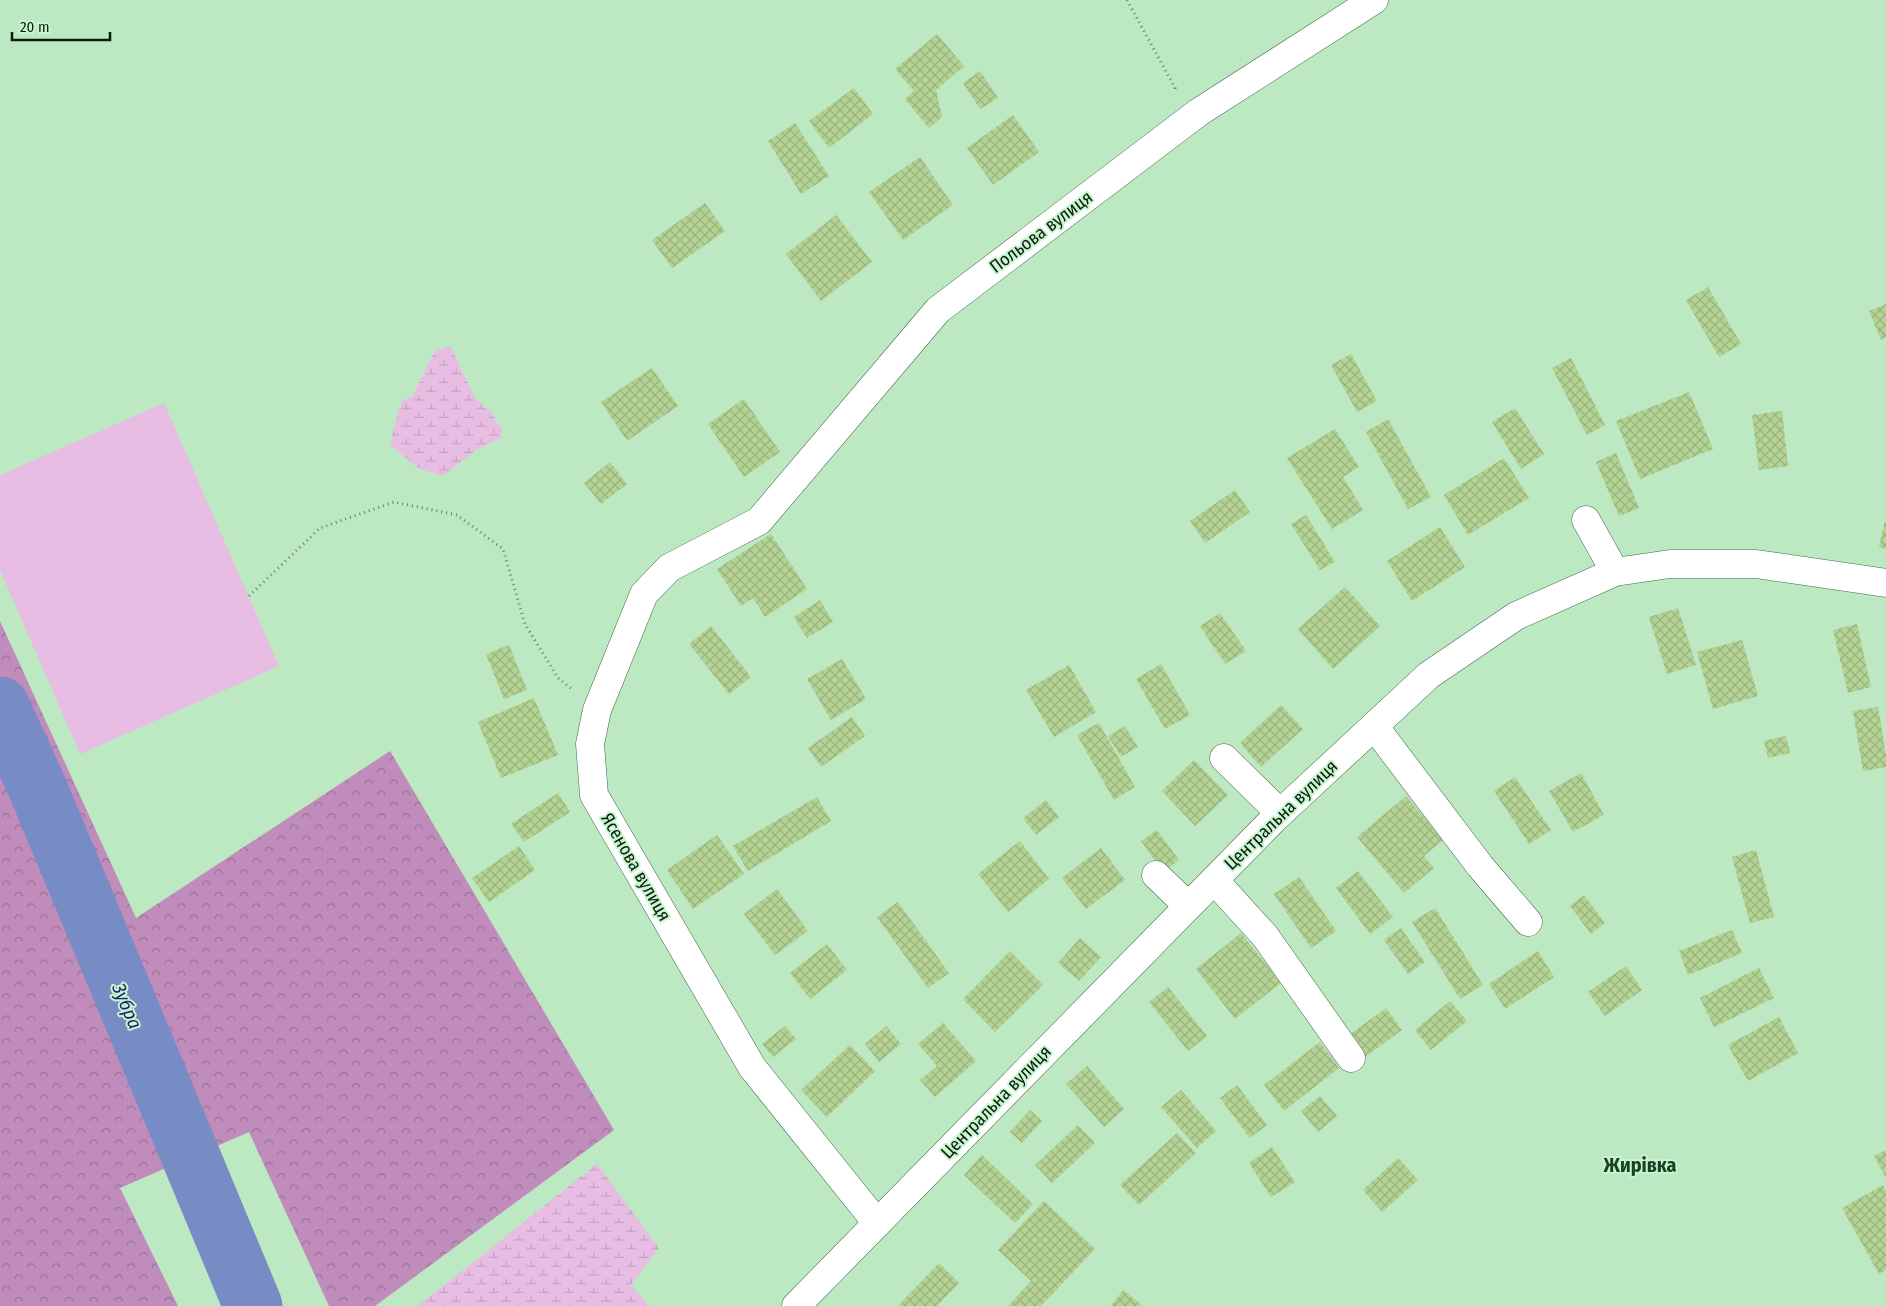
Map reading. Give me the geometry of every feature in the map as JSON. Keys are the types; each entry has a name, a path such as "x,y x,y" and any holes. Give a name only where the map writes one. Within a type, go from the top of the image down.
{"street":[{"name":"Польова вулиця","path":"759,521 938,310 1199,112 1374,0"},
{"path":"1586,520 1614,572"},
{"name":"Ясенова вулиця","path":"759,521 669,568 644,594 597,710 590,744 594,795 752,1067 877,1223"},
{"name":"Центральна вулиця","path":"796,1306 1280,813 1429,675 1516,616 1614,572 1670,564 1756,564 1886,583"},
{"path":"1374,726 1480,866 1528,922"},
{"path":"1224,758 1280,813"},
{"path":"1156,875 1188,906"},
{"path":"1214,880 1265,936 1351,1058"}],"path":[{"path":"1127,0 1175,88 1164,138"},
{"path":"249,596 320,528 394,502 457,515 503,549 526,624 558,678 597,710"}],"green space":[{"path":"451,347 474,396 484,407 491,411 496,422 502,428 501,438 476,450 443,476 418,468 390,445 403,400 412,397 437,349"},
{"path":"164,403 279,666 80,754 0,570 0,475"},
{"path":"0,621 136,918 390,751 614,1130 375,1306 329,1306 249,1132 120,1188 178,1306 0,1306"},
{"path":"597,1164 659,1248 631,1285 649,1306 418,1306"}],"building":[{"path":"937,34 964,66 936,90 942,117 929,128 905,99 914,91 895,69"},
{"path":"980,71 998,98 980,109 963,83"},
{"path":"854,88 873,114 829,148 809,121"},
{"path":"1013,115 1039,152 993,185 967,148"},
{"path":"795,123 829,176 801,194 768,141"},
{"path":"920,157 953,205 903,240 869,192"},
{"path":"705,203 725,231 672,268 652,240"},
{"path":"836,215 872,262 821,301 786,254"},
{"path":"1708,287 1741,344 1719,357 1686,300"},
{"path":"1886,304 1886,338 1881,340 1869,311"},
{"path":"1351,354 1377,401 1357,412 1331,365"},
{"path":"1571,358 1605,425 1587,435 1552,368"},
{"path":"652,368 678,406 627,441 601,402"},
{"path":"1689,392 1713,449 1640,479 1616,421"},
{"path":"744,399 780,452 744,477 708,424"},
{"path":"1515,408 1544,454 1521,469 1492,422"},
{"path":"1782,411 1788,466 1759,470 1752,415"},
{"path":"1388,419 1431,497 1408,509 1366,432"},
{"path":"1335,429 1359,467 1343,477 1363,510 1332,529 1287,458"},
{"path":"1616,453 1639,508 1619,516 1596,462"},
{"path":"1504,458 1529,498 1468,535 1444,495"},
{"path":"610,462 627,484 601,504 584,483"},
{"path":"1235,490 1250,512 1205,543 1190,521"},
{"path":"1306,515 1335,562 1320,570 1291,524"},
{"path":"1886,521 1886,549 1879,547"},
{"path":"1440,527 1465,567 1412,601 1387,561"},
{"path":"771,534 807,589 765,617 753,598 741,606 717,569"},
{"path":"1345,587 1380,626 1333,669 1298,629"},
{"path":"820,600 833,622 807,638 794,617"},
{"path":"1678,608 1696,665 1667,674 1649,617"},
{"path":"1220,613 1246,651 1225,664 1200,626"},
{"path":"1857,624 1871,687 1848,693 1833,630"},
{"path":"711,626 751,677 729,694 689,644"},
{"path":"1742,640 1758,696 1713,709 1697,652"},
{"path":"509,645 527,690 504,699 486,654"},
{"path":"842,659 866,699 831,720 807,679"},
{"path":"1161,664 1190,715 1165,729 1136,679"},
{"path":"1069,665 1096,712 1054,737 1026,690"},
{"path":"534,698 558,755 501,778 478,722"},
{"path":"1281,705 1303,729 1261,767 1240,743"},
{"path":"1878,707 1886,755 1886,767 1863,771 1853,711"},
{"path":"852,717 865,736 821,767 808,748"},
{"path":"1099,723 1135,787 1114,800 1077,735"},
{"path":"1125,726 1138,747 1121,757 1108,736"},
{"path":"1786,736 1790,753 1768,758 1764,741"},
{"path":"1194,760 1228,795 1195,826 1162,791"},
{"path":"1581,773 1604,815 1573,832 1549,791"},
{"path":"1515,777 1551,830 1529,844 1494,791"},
{"path":"558,793 570,812 524,842 511,824"},
{"path":"1406,796 1443,840 1424,856 1434,868 1404,893 1357,837"},
{"path":"817,797 831,821 748,871 733,846"},
{"path":"1046,800 1059,817 1036,835 1023,818"},
{"path":"1157,830 1179,860 1163,872 1141,841"},
{"path":"717,835 744,874 693,909 667,870"},
{"path":"1020,841 1049,879 1008,912 978,874"},
{"path":"519,846 535,870 489,902 472,878"},
{"path":"1101,848 1125,880 1086,909 1062,878"},
{"path":"1756,850 1774,917 1750,923 1732,857"},
{"path":"1358,871 1393,917 1370,934 1336,888"},
{"path":"1299,877 1336,931 1311,948 1274,894"},
{"path":"777,889 808,931 775,955 744,914"},
{"path":"1584,895 1605,923 1591,934 1570,906"},
{"path":"898,902 949,973 928,988 877,917"},
{"path":"1435,908 1483,985 1460,999 1412,922"},
{"path":"1401,928 1425,962 1408,974 1384,940"},
{"path":"1732,930 1742,953 1688,975 1679,951"},
{"path":"1241,933 1281,983 1235,1019 1196,969"},
{"path":"1080,938 1101,957 1079,981 1058,963"},
{"path":"827,944 847,970 810,999 790,973"},
{"path":"1010,951 1043,985 995,1032 963,999"},
{"path":"1538,951 1554,977 1505,1009 1489,984"},
{"path":"1626,966 1642,990 1605,1016 1588,992"},
{"path":"1759,968 1774,998 1714,1027 1700,998"},
{"path":"1168,987 1207,1036 1188,1051 1149,1002"},
{"path":"1450,1001 1467,1021 1431,1050 1415,1030"},
{"path":"1386,1008 1402,1030 1365,1057 1349,1035"},
{"path":"1779,1017 1798,1053 1748,1081 1728,1045"},
{"path":"943,1023 976,1061 935,1097 920,1080 937,1066 918,1044"},
{"path":"785,1026 796,1039 773,1057 762,1044"},
{"path":"886,1026 901,1044 879,1062 865,1044"},
{"path":"1320,1042 1339,1068 1284,1111 1264,1085"},
{"path":"850,1045 875,1071 827,1117 801,1090"},
{"path":"1087,1066 1124,1109 1104,1127 1066,1084"},
{"path":"1237,1085 1267,1125 1250,1138 1220,1098"},
{"path":"1181,1090 1216,1131 1197,1148 1161,1107"},
{"path":"1320,1096 1337,1116 1318,1132 1301,1111"},
{"path":"1030,1110 1042,1121 1022,1143 1010,1132"},
{"path":"1078,1125 1095,1143 1052,1183 1035,1165"},
{"path":"1177,1133 1196,1153 1139,1205 1120,1185"},
{"path":"1272,1147 1295,1182 1271,1197 1249,1163"},
{"path":"1886,1150 1886,1178 1874,1156"},
{"path":"982,1155 1033,1204 1015,1223 964,1175"},
{"path":"1398,1158 1418,1180 1382,1212 1363,1190"},
{"path":"1883,1185 1886,1191 1886,1270 1879,1274 1842,1208"},
{"path":"1044,1201 1095,1249 1041,1306 1008,1306 1031,1281 998,1250"},
{"path":"939,1263 959,1283 937,1306 898,1306"},
{"path":"1123,1290 1143,1306 1111,1306"}],"waterway":[{"name":"Зубра","path":"0,706 38,789 253,1306"}],"district":[{"name":"Жирівка","path":"1640,1165"}]}
